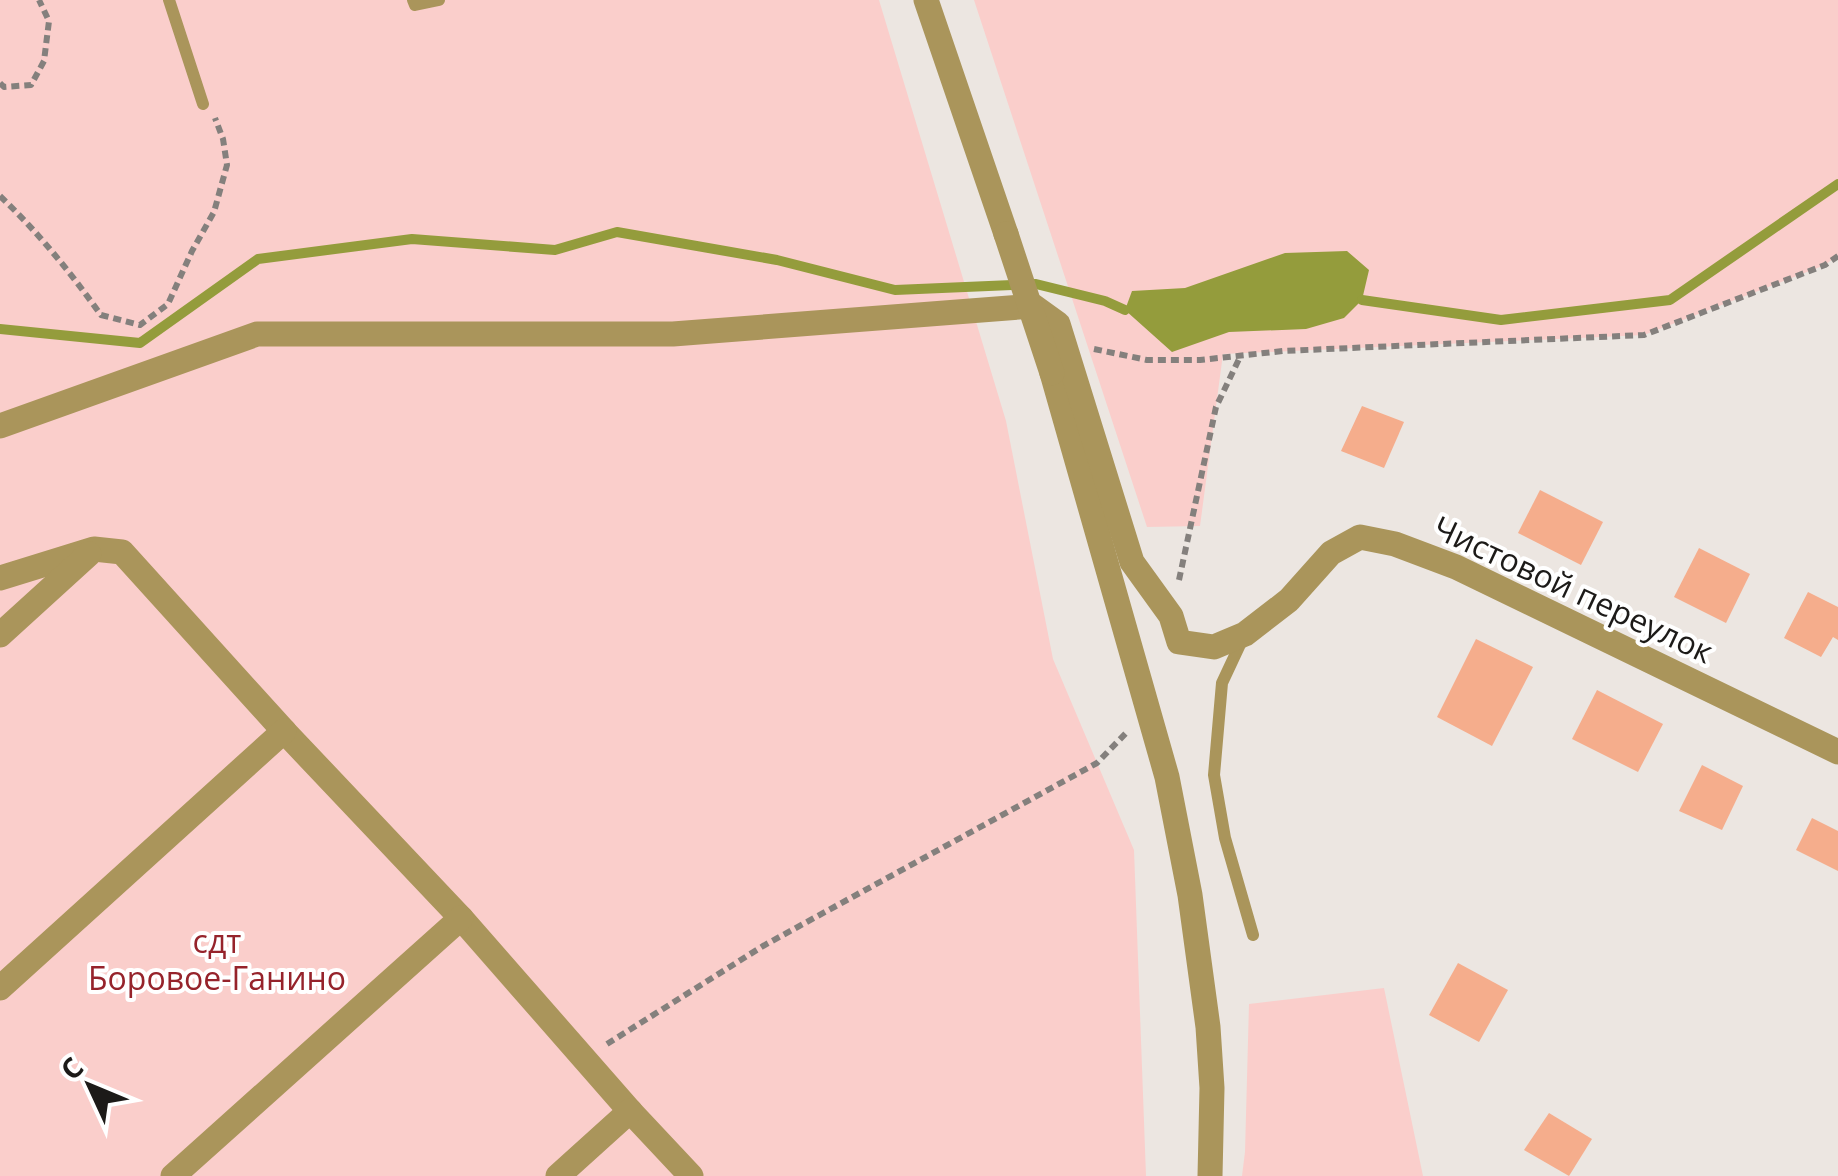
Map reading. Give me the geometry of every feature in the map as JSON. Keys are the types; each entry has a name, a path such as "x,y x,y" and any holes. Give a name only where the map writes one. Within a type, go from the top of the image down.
{"street":[{"path":"926,0 1052,373 1167,778 1199,959 1212,1088 1210,1176"},
{"path":"0,426 257,334 673,334 1032,306 1058,324 1132,562 1171,616 1179,642 1214,647 1246,634"},
{"name":"Чистовой переулок","path":"1246,634 1289,600 1330,553 1360,537 1395,544 1456,566 1838,752"},
{"path":"0,578 94,549 122,552 284,732 461,918 691,1176"},
{"path":"0,634 94,549"},
{"path":"0,988 284,732"},
{"path":"174,1176 461,918"},
{"path":"558,1176 630,1112"}],"lane":[{"path":"169,0 203,104"},
{"path":"412,0 415,6 439,0"},
{"path":"1246,634 1222,683 1214,776 1225,838 1253,935"}],"path":[{"path":"0,84 31,85 44,61 48,21 39,0"},
{"path":"0,196 40,236 101,315 140,325 168,304 214,212 227,165 216,119 203,104"},
{"path":"1064,342 1148,360 1200,360 1283,352 1644,334 1825,265 1838,256"},
{"path":"1171,616 1216,407 1241,356"},
{"path":"584,1058 763,946 1097,764 1148,710"}],"green space":[{"name":"сдт Боровое-Ганино","path":"0,0 879,0 1006,421 1053,659 1134,850 1146,1176 0,1176"},
{"path":"974,0 1838,0 1838,255 1825,265 1644,335 1223,354 1200,526 1147,527"},
{"path":"1384,988 1423,1176 1242,1176 1249,1004"}],"shaded area":[{"path":"1347,251 1369,270 1362,300 1344,318 1306,329 1229,332 1172,352 1125,310 1132,291 1185,288 1285,253"}],"building":[{"path":"1362,406 1404,422 1384,468 1341,451"},
{"path":"1540,490 1603,522 1581,565 1518,533"},
{"path":"1699,548 1750,574 1726,623 1674,597"},
{"path":"1808,592 1838,607 1838,640 1833,637 1821,657 1784,638"},
{"path":"1476,639 1533,667 1492,746 1437,717"},
{"path":"1597,690 1663,724 1638,772 1572,739"},
{"path":"1702,765 1743,786 1722,830 1679,811"},
{"path":"1812,818 1838,831 1838,871 1796,850"},
{"path":"1458,963 1508,990 1479,1042 1429,1015"},
{"path":"1549,1113 1592,1139 1569,1176 1524,1150"}],"waterway":[{"path":"1362,300 1501,320 1670,300 1838,184"},
{"path":"0,329 140,343 258,259 412,239 555,250 617,232 777,260 895,290 1036,284 1105,301 1125,310"}]}
